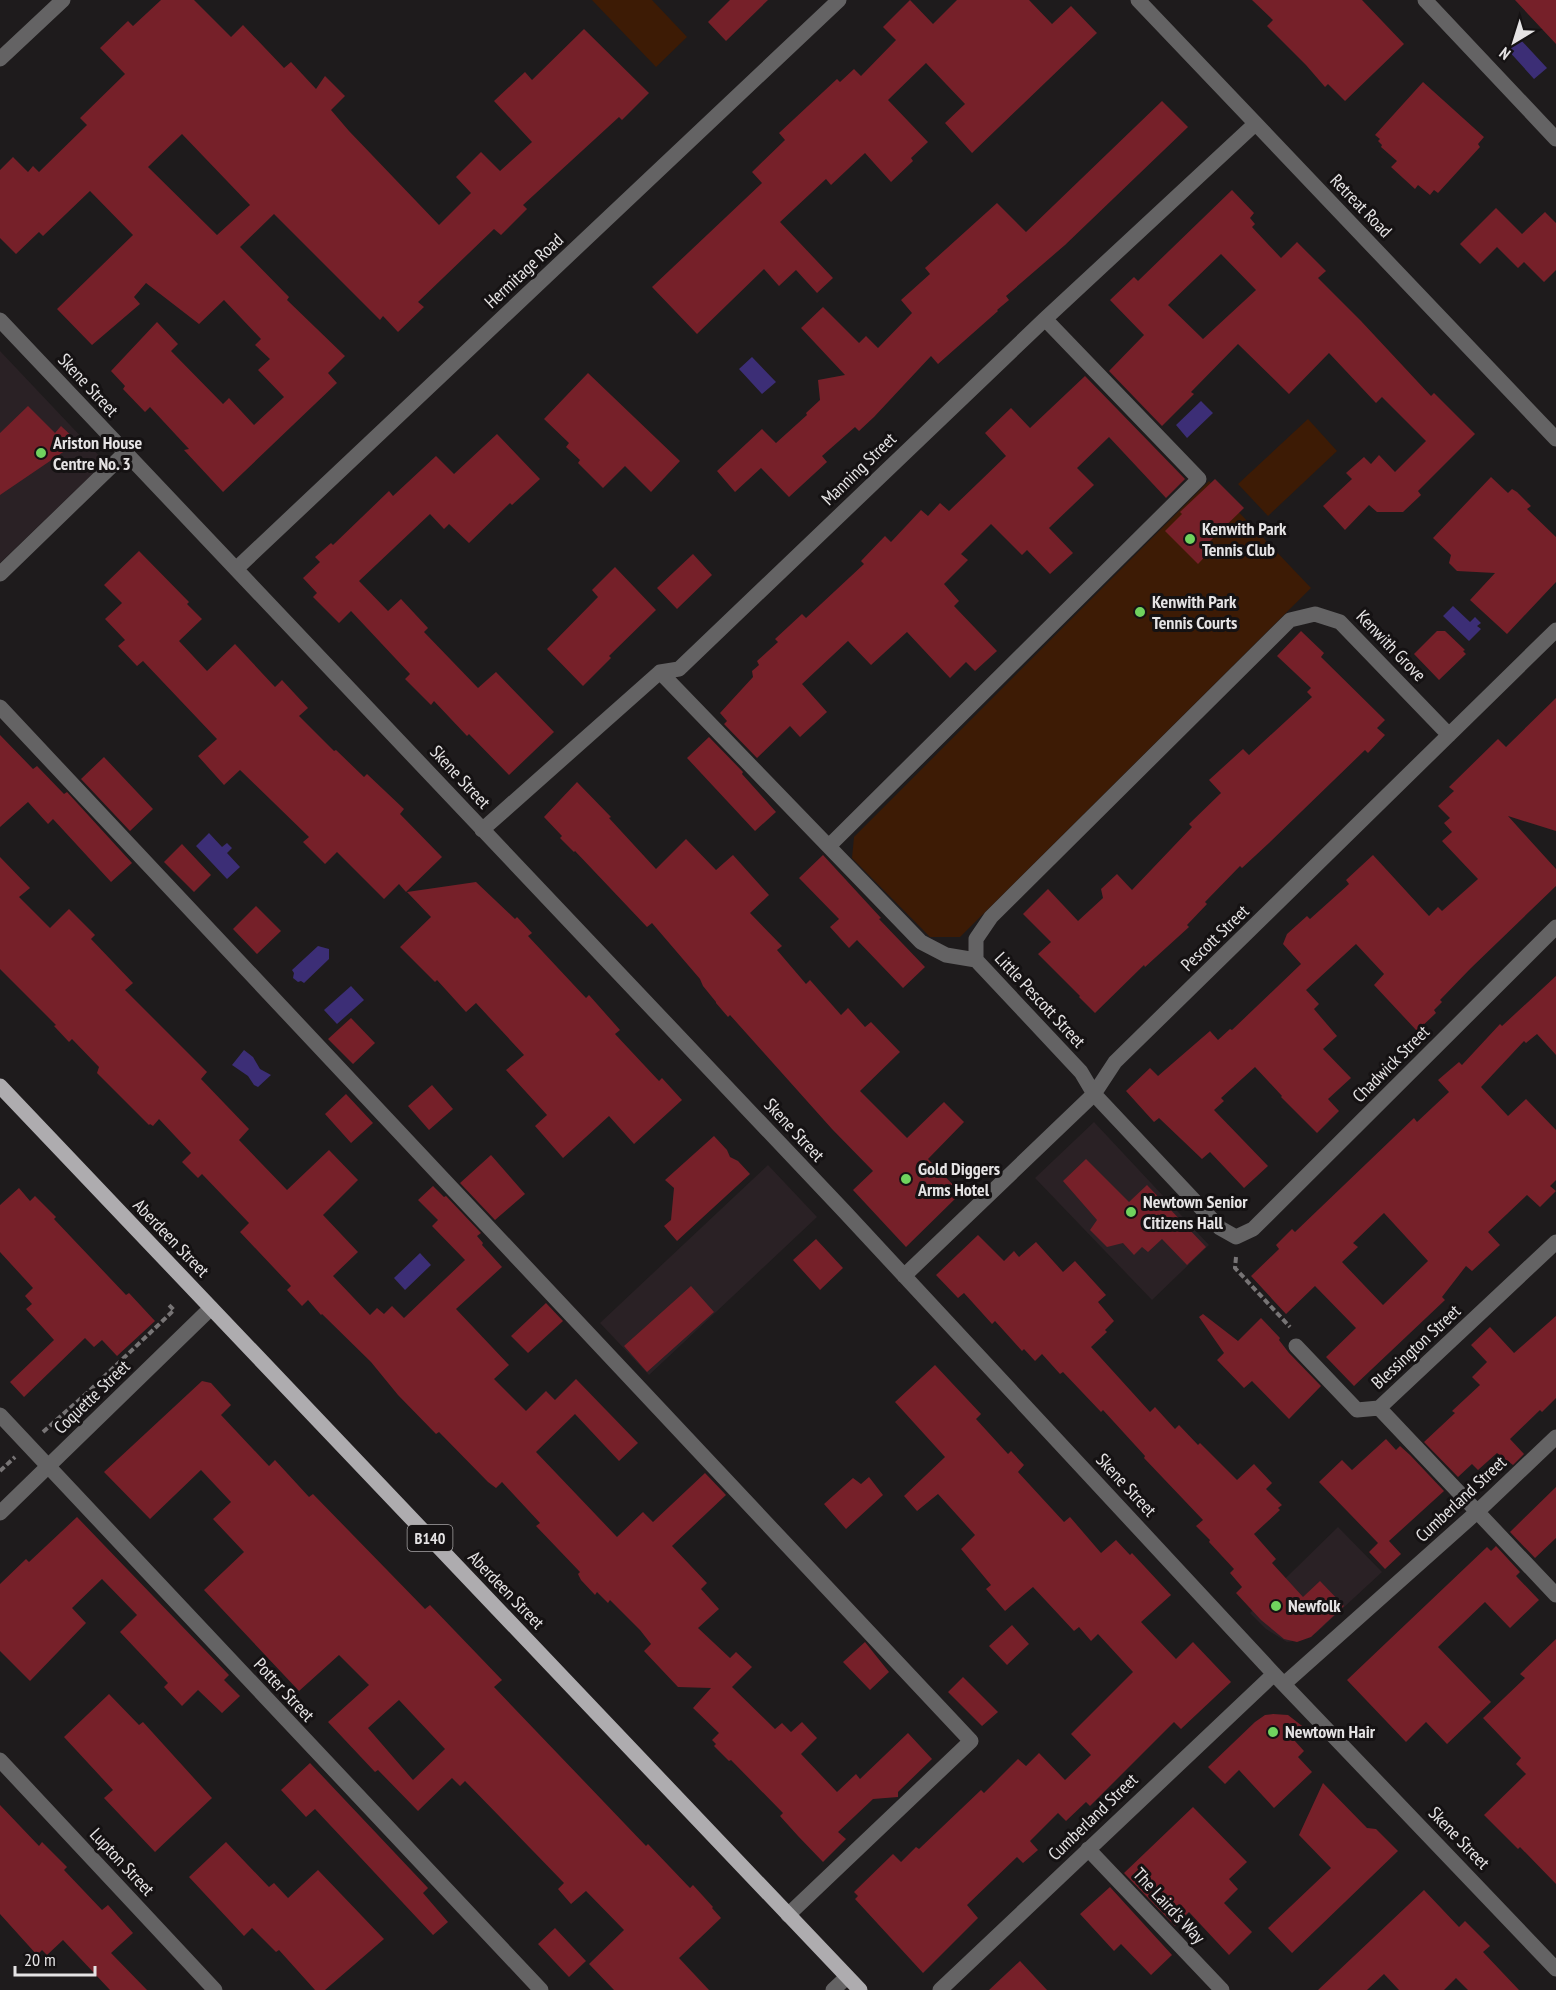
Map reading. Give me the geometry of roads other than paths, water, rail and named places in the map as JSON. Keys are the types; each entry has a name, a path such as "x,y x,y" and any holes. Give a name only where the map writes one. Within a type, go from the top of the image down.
{"main road":[{"name":"Aberdeen Street","path":"0,1086 860,1990"}],"street":[{"path":"0,59 63,0"},
{"name":"Hermitage Road","path":"236,569 839,0"},
{"name":"Retreat Road","path":"1138,0 1556,439"},
{"path":"1425,0 1556,139"},
{"name":"Manning Street","path":"482,830 660,672 679,669 1045,319 1255,123"},
{"path":"829,846 1199,479 1045,319"},
{"name":"Skene Street","path":"0,320 904,1276 1279,1679 1556,1969"},
{"path":"0,573 125,453"},
{"name":"Kenwith Grove","path":"976,960 976,939 991,917 1290,620 1315,614 1340,622 1449,735"},
{"name":"Pescott Street","path":"904,1276 1094,1094 1115,1062 1556,630"},
{"name":"Little Pescott Street","path":"660,672 921,942 946,955 976,960 1081,1072 1094,1094 1220,1228 1236,1237"},
{"path":"0,707 972,1740 788,1915"},
{"name":"Chadwick Street","path":"1236,1237 1253,1229 1556,927"},
{"name":"Blessington Street","path":"1556,1242 1379,1408 1556,1595"},
{"name":"Coquette Street","path":"0,1513 211,1308"},
{"path":"1296,1346 1357,1410 1379,1408"},
{"name":"Potter Street","path":"0,1415 541,1990"},
{"name":"Cumberland Street","path":"940,1990 1088,1849 1279,1679 1478,1511 1556,1437"},
{"name":"Lupton Street","path":"0,1760 215,1990"},
{"name":"The Laird's Way","path":"1088,1849 1222,1990"},
{"path":"833,1990 847,1977"}],"place":[{"name":"Ariston House Centre No. 3","path":"41,453"},
{"name":"Kenwith Park Tennis Club","path":"1190,539"},
{"name":"Kenwith Park Tennis Courts","path":"1140,612"},
{"name":"Gold Diggers Arms Hotel","path":"906,1179"},
{"name":"Newtown Senior Citizens Hall","path":"1131,1212"},
{"name":"Newfolk","path":"1276,1606"},
{"name":"Newtown Hair","path":"1273,1732"}]}
